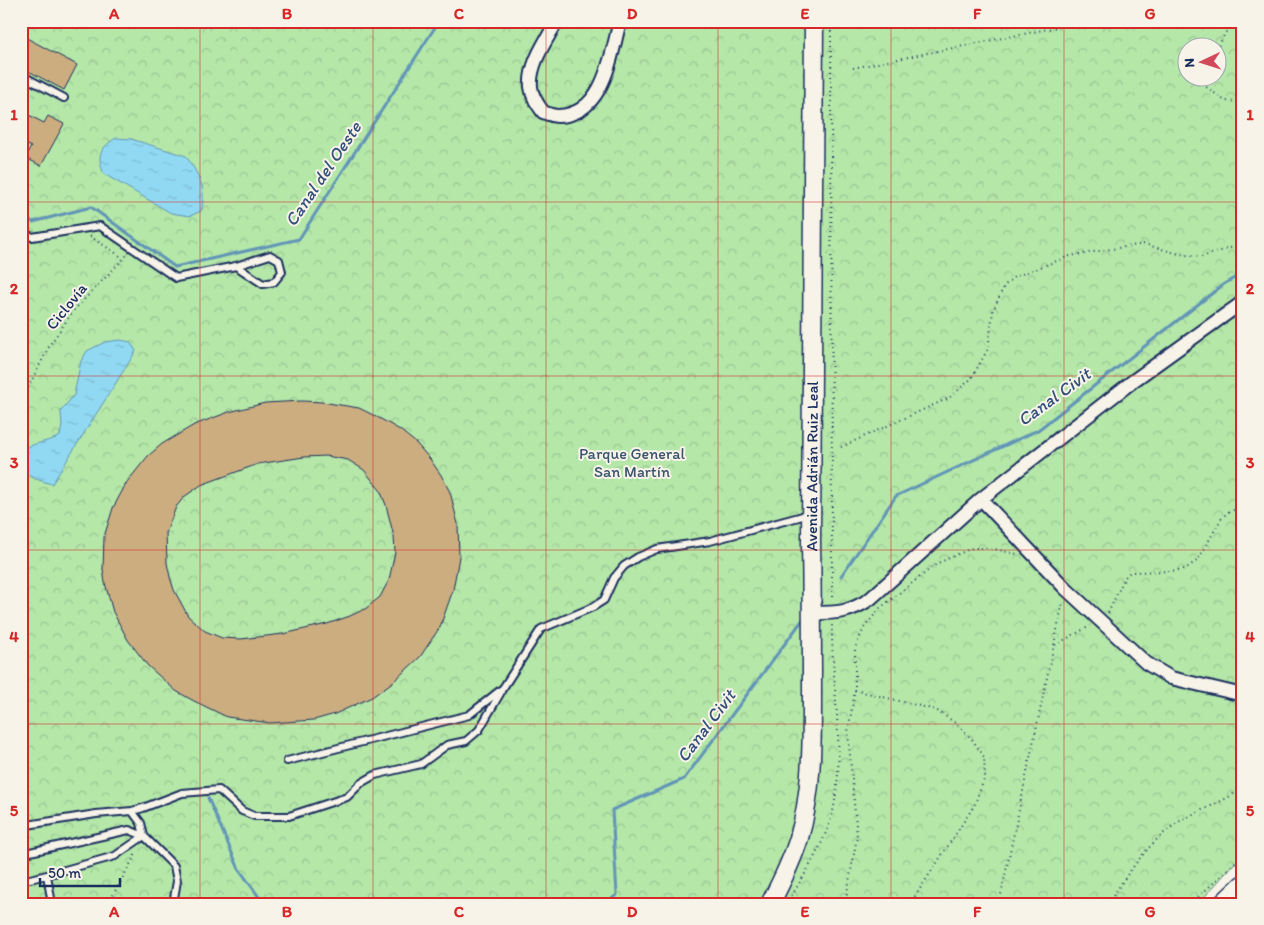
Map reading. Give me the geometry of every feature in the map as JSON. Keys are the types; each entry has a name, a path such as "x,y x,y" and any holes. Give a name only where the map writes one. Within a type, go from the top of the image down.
{"main road":[{"path":"1223,904 1243,885"}],"street":[{"path":"557,21 532,70 531,88 535,101 543,112 558,116 572,113 588,105 599,92 620,21"},
{"name":"Avenida Adrián Ruiz Leal","path":"770,904 783,880 799,838 809,789 812,729 813,613 811,514 814,21"},
{"path":"813,613 832,614 854,609 870,599 981,499 1133,381 1243,302"},
{"path":"981,499 1066,588 1146,662 1171,678 1243,695"}],"lane":[{"path":"21,75 64,98"},
{"path":"21,231 32,237 100,226 132,250 176,278 236,266 270,254 279,260 282,272 274,282 263,284 236,266"},
{"path":"21,826 96,814 132,811 182,792 220,790 242,811 254,816 289,816 348,797 361,783 375,775 421,764 446,744 466,741 479,730 502,688 541,630 593,607 604,600 614,578 624,566 638,557 657,549 710,541 811,514"},
{"path":"287,761 469,715 502,688"},
{"path":"132,811 141,824 144,836"},
{"path":"21,854 129,830 144,836 174,866 177,881 173,904"},
{"path":"21,881 47,876 115,856 144,836"},
{"path":"47,876 52,904"}],"path":[{"path":"787,904 813,859 832,817 836,793 838,749 832,642 831,21"},
{"path":"853,68 1088,21"},
{"path":"1223,38 1232,21"},
{"path":"1208,88 1225,101 1243,102"},
{"path":"89,235 124,259"},
{"path":"841,447 949,398 971,379 988,349 993,312 1004,286 1014,277 1070,256 1111,248 1144,244 1179,254 1201,257 1243,244"},
{"path":"21,246 31,246"},
{"name":"Ciclovía","path":"21,401 51,343 74,310 132,250"},
{"path":"1054,645 1100,621 1107,614 1125,577 1130,572 1171,571 1185,568 1198,560 1221,519 1228,512 1243,507"},
{"path":"845,904 856,837 848,732 855,690 855,648 864,628 880,608 938,563 972,548 990,548 1039,560"},
{"path":"999,904 1066,588"},
{"path":"855,690 936,710 954,722 972,739 984,757 984,777 974,806 910,904"},
{"path":"1108,904 1116,890 1152,844 1180,821 1228,796 1243,785"},
{"path":"1191,904 1243,855"}],"green space":[{"name":"Parque General San Martín","path":"21,21 1243,21 1243,854 1198,904 21,904"}],"water":[{"path":"116,138 131,139 186,156 201,182 203,203 201,211 190,216 171,213 104,174 100,162 101,153 106,145"},
{"path":"120,340 130,342 136,351 52,484 28,475 21,469 21,451 60,436 62,425 61,411 74,395 81,361 87,351 105,342"}],"building":[{"path":"21,35 77,65 64,90 21,67"},
{"path":"21,111 44,123 48,116 64,124 41,166 25,157 31,147 21,142"},
{"path":"322,402 359,408 400,430 416,443 441,475 450,492 458,524 459,557 453,590 440,627 420,657 394,681 372,697 335,714 314,720 270,723 227,717 176,691 148,666 128,640 113,612 105,583 103,569 104,537 113,508 127,482 148,456 162,444 194,425 229,412 265,403","holes":["326,456 348,460 364,470 380,490 394,537 395,552 389,580 380,597 365,609 327,624 283,634 241,639 222,638 205,631 188,616 174,590 167,563 166,533 176,507 184,497 201,485 258,464 304,457"]}],"waterway":[{"name":"Canal del Oeste","path":"21,215 33,222 91,207 175,267 299,239 439,21"},
{"name":"Canal Civit","path":"841,576 896,496 1038,430 1224,284 1243,273"},
{"name":"Canal Civit","path":"604,904 617,895 612,810 684,779 804,618"},
{"name":"Canal Civit","path":"208,798 239,869 264,904"}]}
